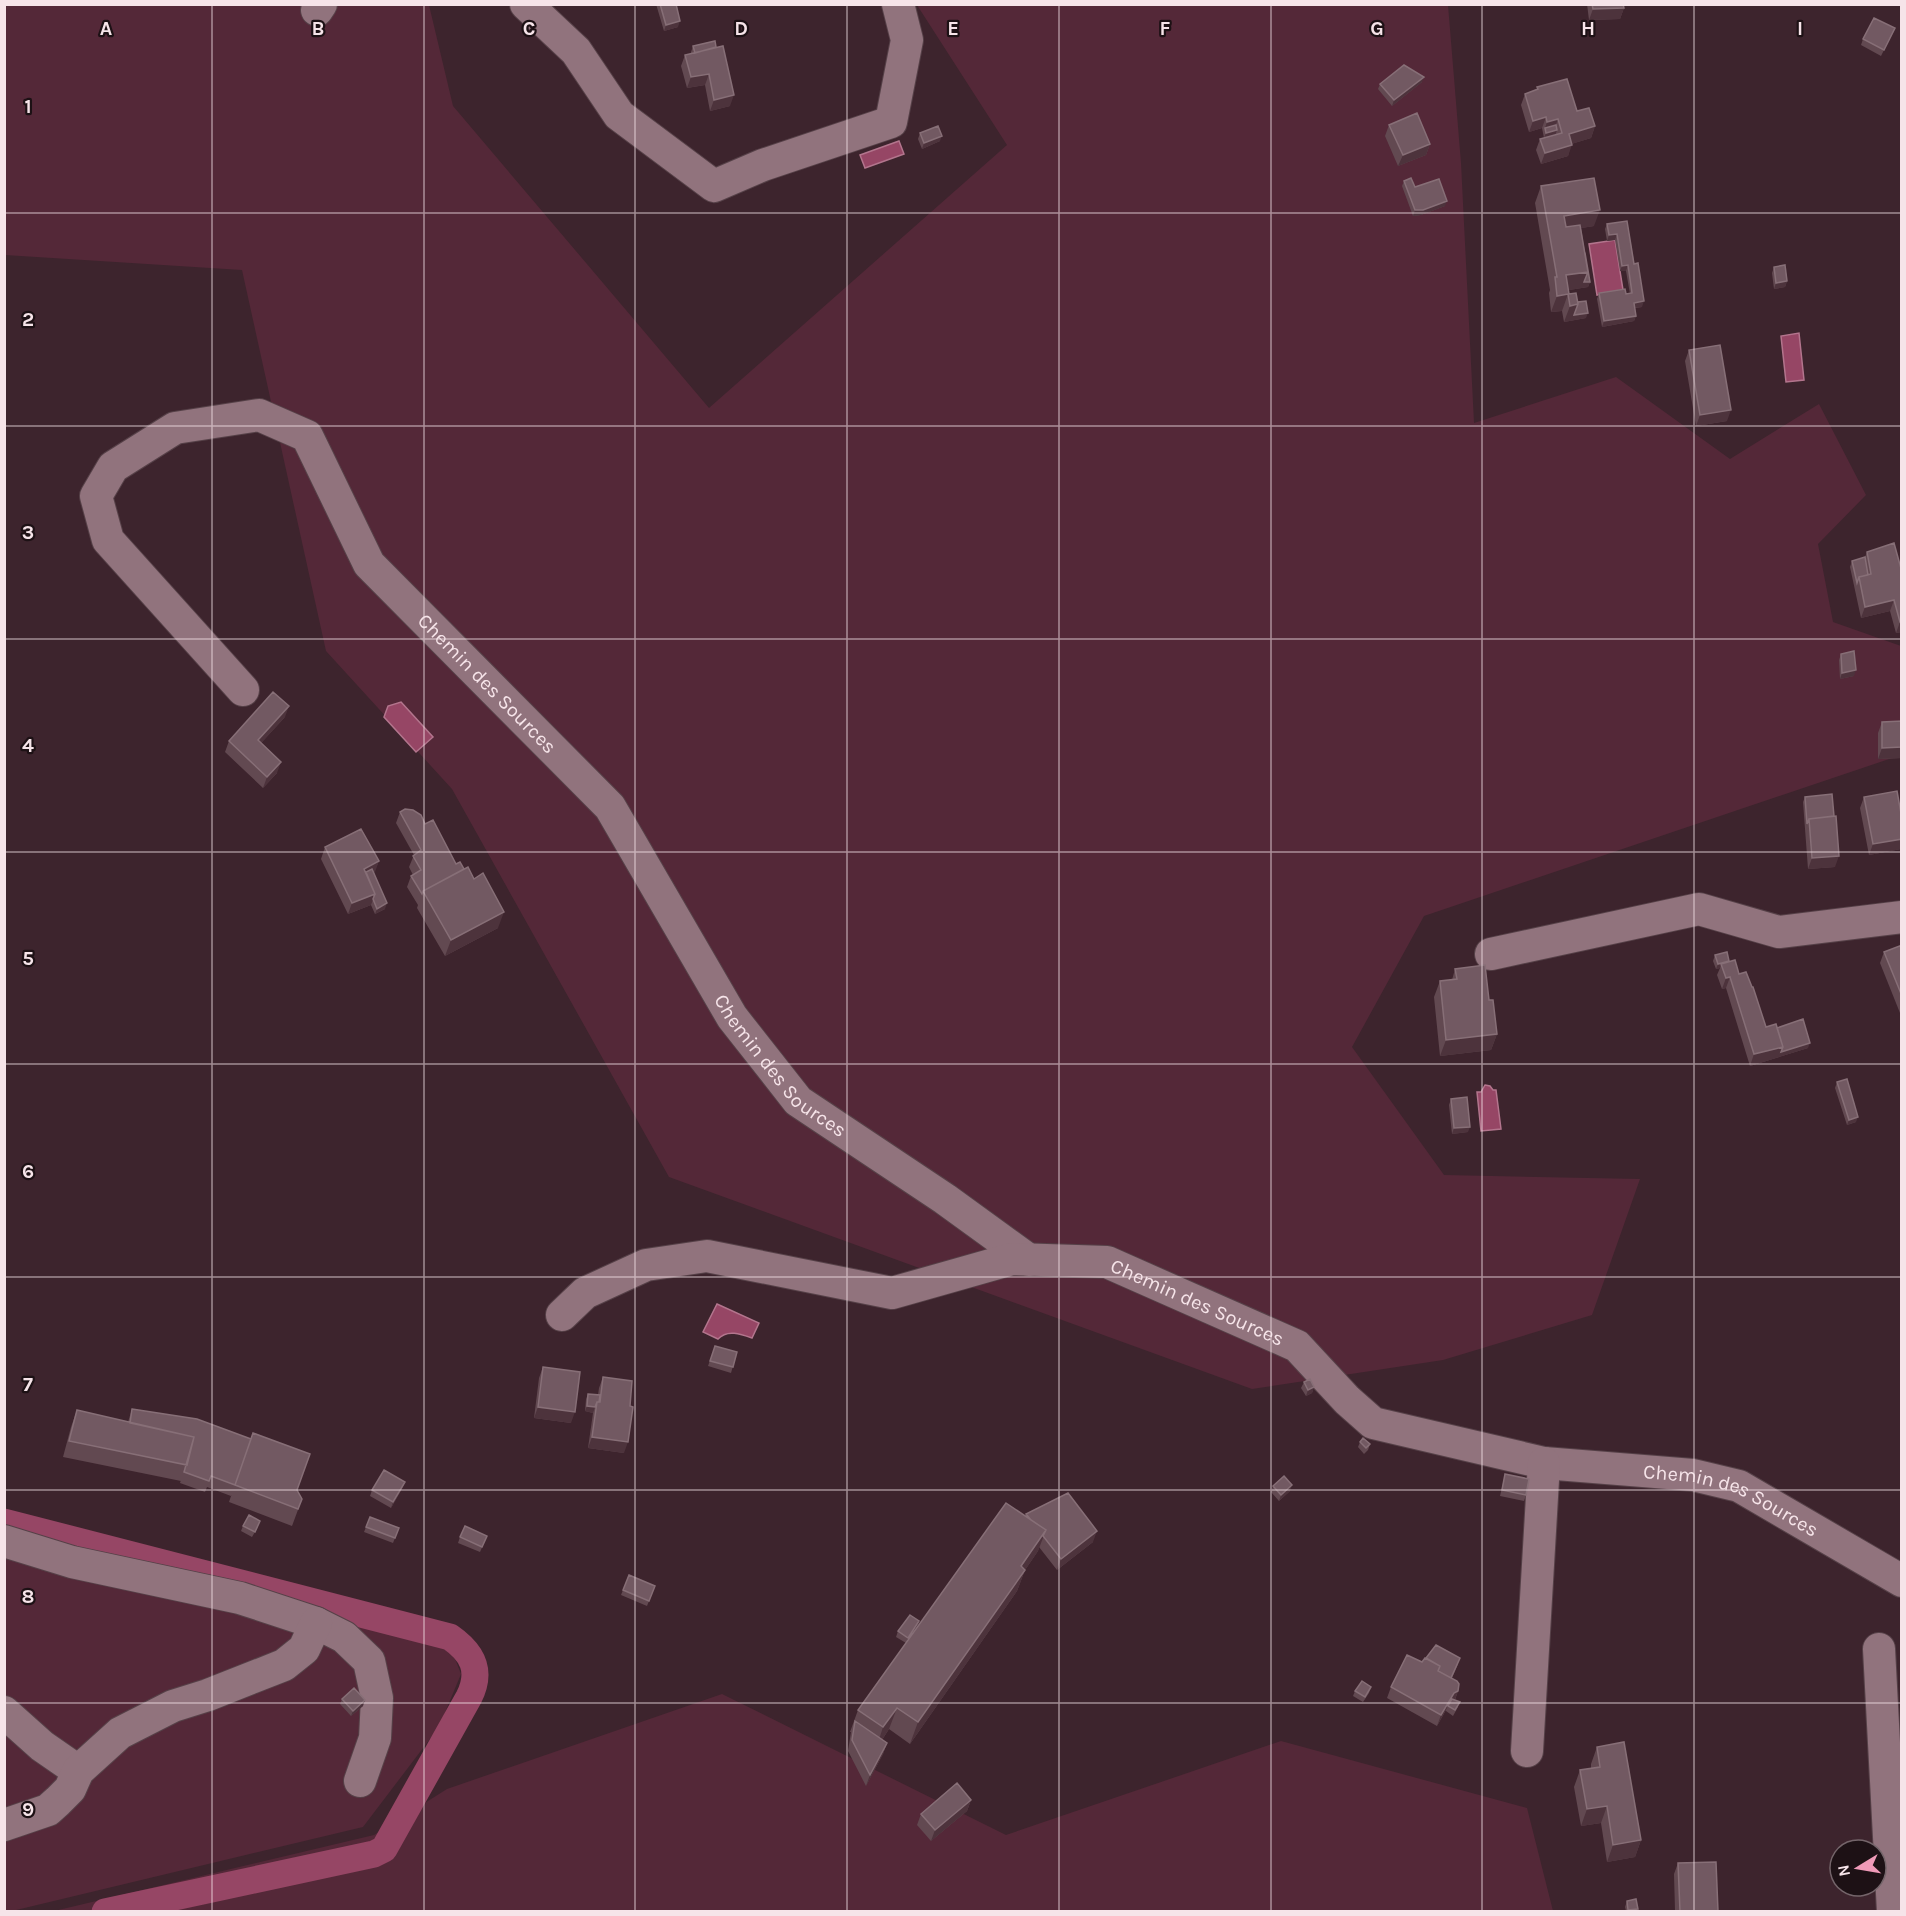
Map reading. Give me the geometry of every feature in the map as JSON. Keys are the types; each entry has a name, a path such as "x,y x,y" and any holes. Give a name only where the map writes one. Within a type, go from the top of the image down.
{"street":[{"path":"526,4 576,51 619,115 714,186 763,165 891,122 907,40 898,4"},
{"name":"Chemin des Sources","path":"243,690 108,540 96,496 113,467 175,428 259,415 306,436 369,564 610,807 732,1017 798,1101 945,1199 1029,1260"},
{"path":"1491,954 1699,909 1779,932 1902,917"},
{"name":"Chemin des Sources","path":"562,1315 585,1293 646,1264 707,1256 892,1293 1012,1259 1107,1262 1297,1346 1347,1400 1373,1423 1544,1463 1693,1475 1739,1486 1902,1581"},
{"path":"1527,1750 1544,1463"},
{"path":"4,1541 72,1562 240,1598 316,1623 344,1637 369,1661 377,1698 375,1738 360,1781"},
{"path":"4,1826 48,1810 70,1789 78,1771 120,1734 173,1706 208,1695 284,1665 304,1649 316,1623"},
{"path":"1879,1649 1893,1911"},
{"path":"4,1712 42,1746 78,1771"}],"shaded area":[{"path":"4,5 429,5 453,106 709,408 1007,145 917,5 1448,5 1461,163 1474,423 1616,377 1730,459 1819,404 1866,495 1818,544 1833,622 1901,646 1901,755 1424,916 1352,1047 1444,1175 1640,1179 1592,1315 1443,1360 1252,1389 669,1177 452,789 326,651 242,270 5,255"},
{"path":"899,141 904,154 865,168 860,155"},
{"path":"1615,240 1623,290 1597,295 1589,244"},
{"path":"1799,333 1804,380 1786,382 1781,336"},
{"path":"401,702 433,737 416,752 384,717 388,706"},
{"path":"1485,1085 1496,1090 1501,1129 1481,1131 1477,1092 1481,1092"},
{"path":"717,1304 759,1323 752,1338 730,1333 718,1339 703,1332"},
{"path":"4,1531 401,1630 450,1646 461,1674 439,1727 363,1827 5,1911"},
{"path":"722,1694 1006,1835 1281,1741 1527,1808 1553,1911 50,1912 374,1835 447,1789"}],"building":[{"path":"660,4 676,4 680,21 666,25"},
{"path":"1592,4 1623,4 1624,8 1593,9"},
{"path":"1874,18 1895,28 1884,50 1863,39"},
{"path":"715,41 716,47 695,53 693,46"},
{"path":"723,46 734,95 714,100 709,74 691,77 685,55"},
{"path":"1404,65 1424,77 1394,100 1380,84"},
{"path":"1567,79 1577,111 1589,108 1595,126 1569,134 1572,145 1545,153 1540,139 1562,133 1558,119 1547,122 1546,117 1533,121 1525,94 1538,89 1537,87"},
{"path":"1417,113 1430,144 1403,155 1389,125"},
{"path":"1556,125 1557,130 1546,133 1545,128"},
{"path":"938,126 942,136 924,143 920,133"},
{"path":"1411,178 1415,187 1439,179 1447,201 1423,210 1415,210 1404,181"},
{"path":"1594,178 1600,210 1564,216 1566,227 1580,225 1588,272 1566,275 1569,294 1576,293 1578,304 1570,306 1568,294 1557,296 1555,277 1557,277 1541,186"},
{"path":"1627,221 1634,264 1638,263 1644,301 1634,303 1636,316 1604,321 1599,293 1625,289 1626,294 1632,293 1628,265 1622,266 1617,234 1609,235 1607,224"},
{"path":"1585,253 1590,282 1584,282 1588,272"},
{"path":"1785,265 1787,281 1776,283 1774,267"},
{"path":"1586,301 1588,313 1574,315 1578,302"},
{"path":"1720,345 1731,410 1700,415 1689,350"},
{"path":"1894,543 1902,572 1902,622 1900,622 1894,600 1865,607 1859,577 1871,574 1867,552"},
{"path":"1865,557 1868,575 1859,577 1857,583 1852,561"},
{"path":"1854,651 1856,670 1842,673 1841,654"},
{"path":"273,692 289,706 258,740 281,762 267,777 229,741"},
{"path":"1902,721 1902,747 1882,748 1882,722"},
{"path":"1897,791 1902,819 1902,839 1873,844 1864,797"},
{"path":"1832,794 1834,816 1809,819 1807,824 1805,797"},
{"path":"405,809 413,810 421,815 425,824 433,820 456,864 460,862 464,869 423,891 422,894 411,876 421,870 413,856 421,850 400,812"},
{"path":"1836,816 1839,856 1812,858 1809,819"},
{"path":"361,829 379,861 364,869 375,894 352,903 325,847"},
{"path":"468,867 474,879 483,873 504,912 451,940 423,891"},
{"path":"372,869 387,903 377,909 373,899 375,894 366,872"},
{"path":"1902,945 1902,996 1884,952"},
{"path":"1727,952 1729,961 1718,964 1715,955"},
{"path":"1735,960 1739,974 1746,972 1753,987 1766,1027 1776,1024 1783,1047 1754,1054 1730,977 1726,978 1721,964"},
{"path":"1485,965 1489,1000 1493,1000 1497,1034 1446,1040 1440,981 1457,979 1455,969"},
{"path":"1803,1019 1810,1043 1781,1052 1783,1047 1777,1028"},
{"path":"1847,1079 1858,1117 1849,1120 1837,1082"},
{"path":"1467,1097 1470,1127 1454,1128 1451,1099"},
{"path":"715,1346 737,1352 733,1367 710,1361"},
{"path":"543,1367 580,1372 575,1412 538,1407"},
{"path":"603,1377 632,1381 630,1406 633,1407 628,1442 592,1437"},
{"path":"1310,1379 1314,1387 1308,1390 1304,1382"},
{"path":"588,1394 600,1395 595,1407 587,1406"},
{"path":"132,1409 197,1419 251,1439 235,1485 211,1476 209,1481 184,1472 194,1437 130,1423"},
{"path":"77,1410 194,1437 187,1465 69,1441"},
{"path":"253,1433 310,1454 297,1490 302,1499 298,1509 235,1485"},
{"path":"1363,1438 1370,1444 1366,1448 1360,1442"},
{"path":"384,1470 405,1482 393,1502 372,1490"},
{"path":"1505,1474 1529,1479 1526,1495 1502,1490"},
{"path":"1284,1476 1292,1485 1281,1495 1273,1486"},
{"path":"1068,1493 1097,1531 1061,1559 1043,1536 1046,1530 1026,1514"},
{"path":"1006,1503 1046,1530 1021,1566 1025,1570 918,1722 897,1708 883,1727 858,1710"},
{"path":"249,1515 260,1521 255,1532 243,1526"},
{"path":"370,1517 399,1528 395,1538 366,1527"},
{"path":"465,1526 487,1536 482,1547 460,1537"},
{"path":"629,1575 655,1586 649,1601 623,1590"},
{"path":"910,1615 919,1621 908,1638 898,1631"},
{"path":"1436,1645 1460,1658 1451,1678 1438,1671 1440,1666 1426,1658"},
{"path":"1407,1655 1422,1662 1425,1658 1440,1666 1438,1671 1459,1684 1458,1691 1454,1693 1441,1715 1391,1687"},
{"path":"1362,1681 1371,1687 1365,1697 1355,1691"},
{"path":"354,1688 365,1700 353,1711 342,1699"},
{"path":"1452,1699 1460,1702 1455,1710 1448,1706"},
{"path":"855,1721 887,1743 870,1775 852,1740"},
{"path":"1624,1742 1641,1840 1613,1845 1607,1806 1587,1809 1580,1770 1600,1767 1597,1747"},
{"path":"957,1783 971,1800 935,1830 921,1814"},
{"path":"1716,1862 1718,1911 1680,1911 1678,1863"},
{"path":"1636,1899 1638,1909 1628,1910 1627,1901"}],"waterway":[{"path":"4,1522 450,1637 464,1649 473,1663 475,1679 469,1697 384,1849 374,1854 105,1912"}]}
